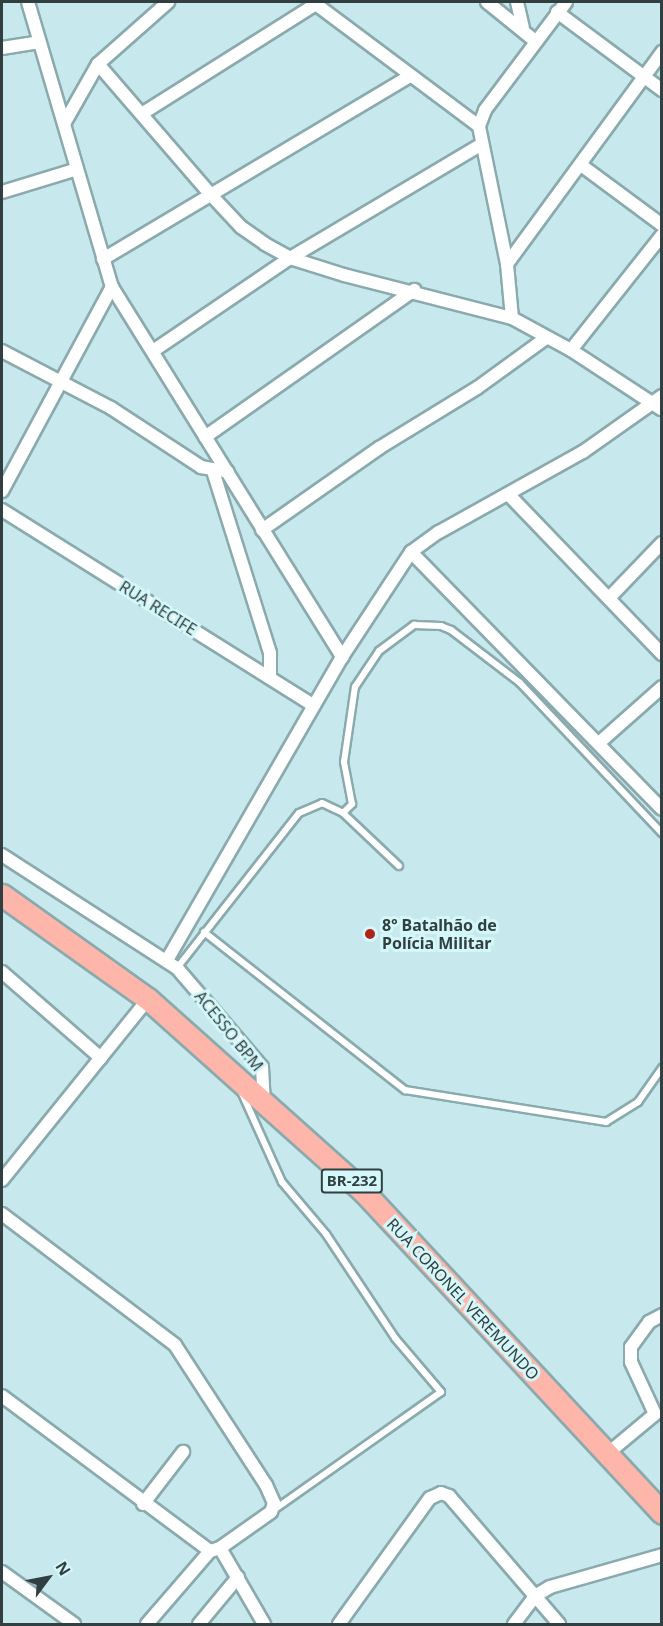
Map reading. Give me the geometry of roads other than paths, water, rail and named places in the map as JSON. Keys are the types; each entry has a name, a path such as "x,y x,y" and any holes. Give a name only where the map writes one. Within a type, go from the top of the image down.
{"highway":[{"name":"RUA CORONEL VEREMUNDO","path":"2,895 148,999 264,1100 364,1192 662,1513"}],"street":[{"path":"28,2 112,287 342,657"},
{"path":"65,122 98,63 168,2"},
{"path":"488,2 523,27 534,40"},
{"path":"517,2 523,27"},
{"path":"512,318 507,264 480,144 479,126 485,110 534,40 566,2"},
{"path":"143,113 314,3 479,126"},
{"path":"557,12 662,90"},
{"path":"2,48 40,42"},
{"path":"507,264 662,52"},
{"path":"98,63 143,113 210,195 241,227 290,258 344,275 414,290 512,318 660,403 509,495 439,532 411,552 342,657 172,964"},
{"path":"103,259 410,76"},
{"path":"153,351 290,258 480,144"},
{"path":"581,165 662,225"},
{"path":"2,192 77,169"},
{"path":"571,351 662,235"},
{"path":"2,491 112,287"},
{"path":"205,437 414,290"},
{"path":"262,530 379,448 477,388 546,338"},
{"path":"2,351 111,408 181,455 213,471 228,472"},
{"path":"213,471 270,653 270,678"},
{"path":"509,495 610,597 662,654"},
{"name":"RUA RECIFE","path":"2,510 315,706"},
{"path":"610,597 662,543"},
{"path":"411,552 600,742 662,809"},
{"path":"600,742 662,687"},
{"name":"ACESSO BPM","path":"2,855 172,964 262,1067 264,1100"},
{"path":"2,972 102,1058"},
{"path":"2,1180 148,999"},
{"path":"2,1214 175,1345 266,1485 274,1503 271,1512 215,1550 147,1624"},
{"path":"607,1454 655,1414 631,1362 631,1347 649,1322 662,1315"},
{"path":"2,1396 143,1504 215,1550 238,1577 264,1624"},
{"path":"143,1504 183,1452"},
{"path":"339,1624 430,1498 441,1493 449,1496 559,1624"},
{"path":"514,1624 535,1596 572,1579 662,1555"},
{"path":"2,1572 74,1624"},
{"path":"199,1624 238,1577"}],"lane":[{"path":"343,813 352,804 344,762 355,687 370,662 390,641 414,625 429,624 451,630 520,683 662,833"},
{"path":"172,964 204,932 299,813 322,803 343,813 399,866"},
{"path":"204,932 405,1090 606,1122 638,1102 662,1068"},
{"path":"237,1077 243,1102 282,1182 326,1234 395,1338 441,1392 271,1512"}],"place":[{"name":"8º Batalhão de Polícia Militar","path":"370,934"}]}
